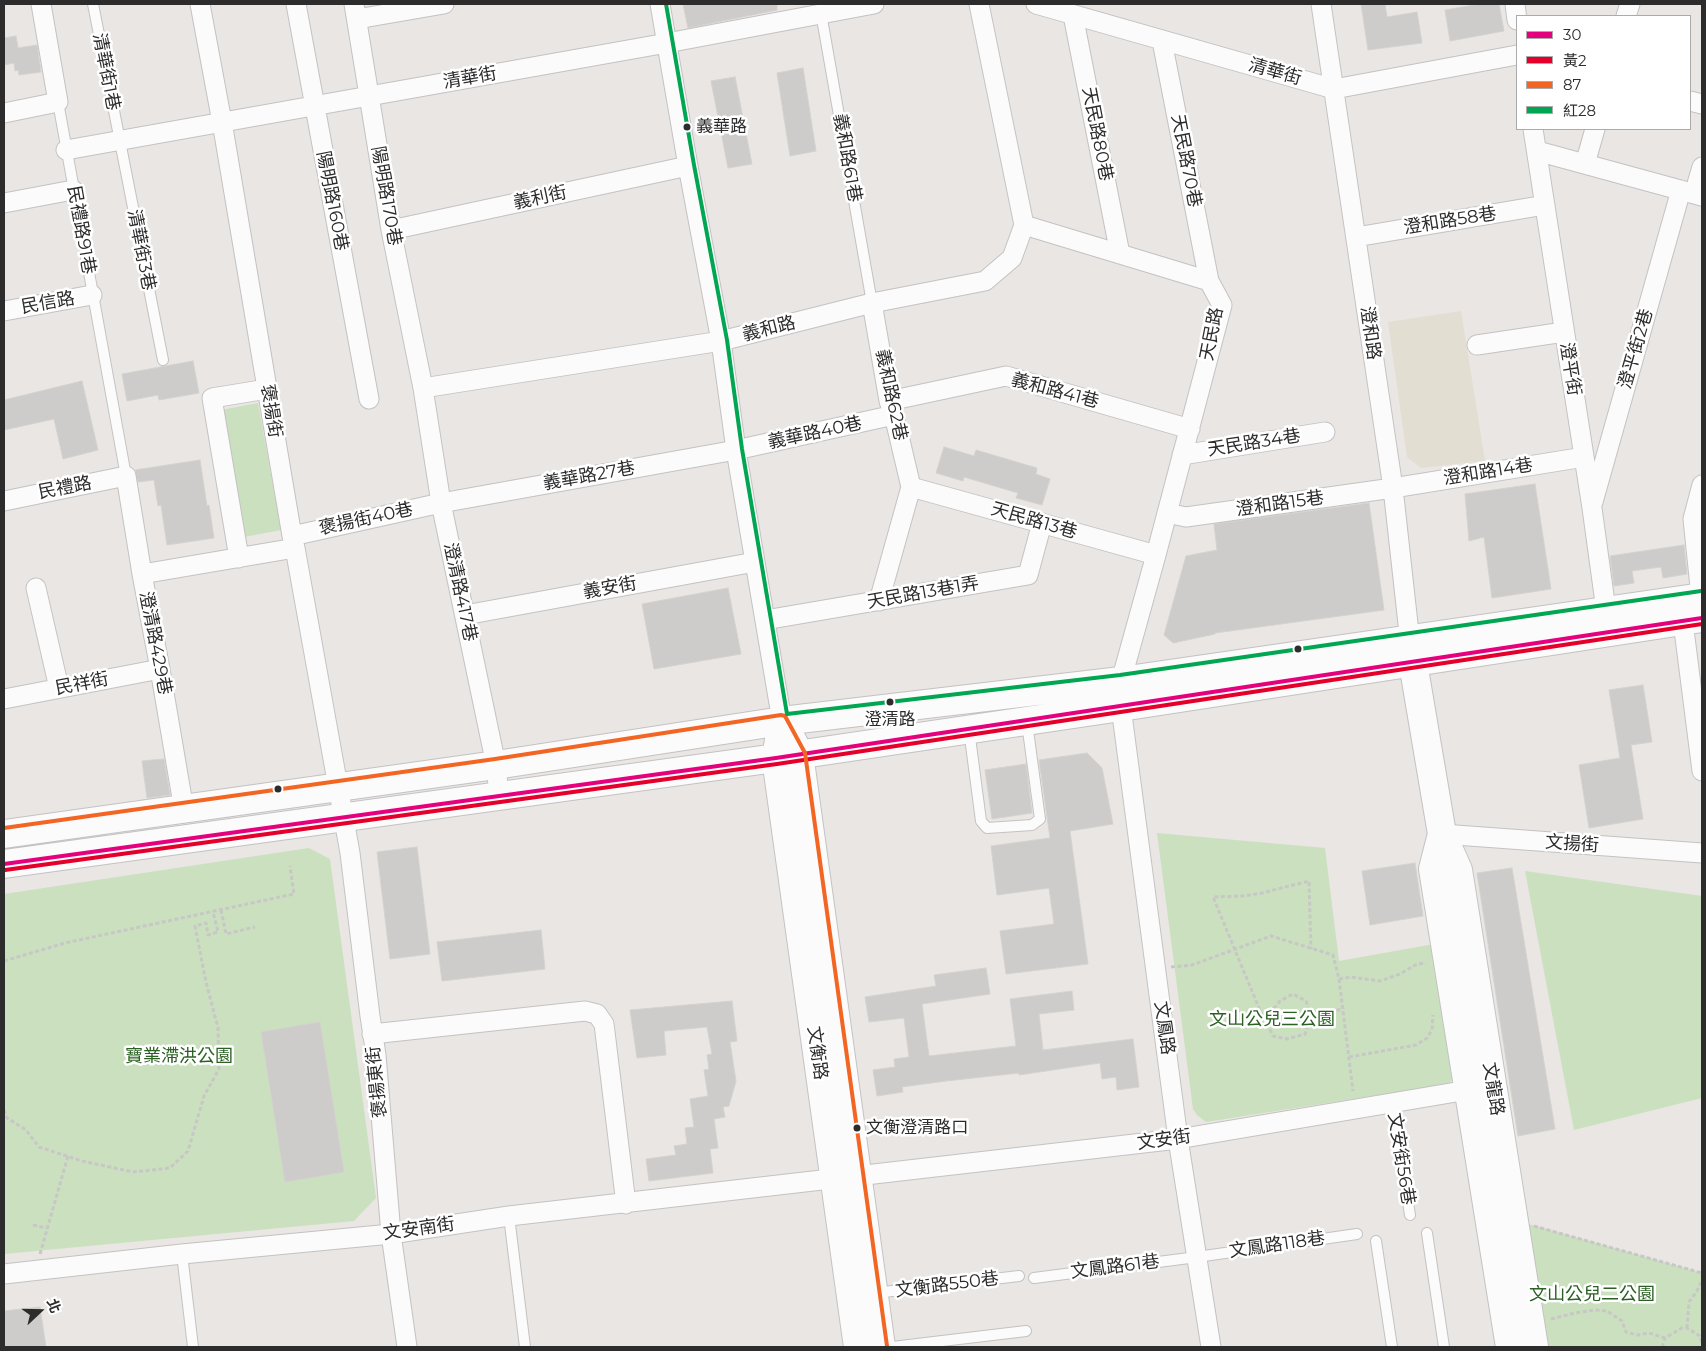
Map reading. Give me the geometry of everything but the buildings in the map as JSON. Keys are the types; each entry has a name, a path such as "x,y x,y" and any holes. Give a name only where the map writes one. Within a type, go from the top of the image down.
{"main road":[{"path":"1411,650 1606,610 1697,608"},
{"path":"4,834 496,765 782,721 1121,694 1697,608"},
{"name":"文龍路","path":"1411,650 1442,834 1458,870 1510,1347"},
{"path":"4,864 788,756 1026,721 1121,694"},
{"path":"782,721 788,756"},
{"name":"文衡路","path":"788,756 846,1178 858,1347"},
{"name":"文龍路","path":"1442,834 1432,869 1433,965 1481,1087 1514,1224 1534,1347"},
{"name":"文衡路","path":"846,1178 874,1293 881,1347"}],"street":[{"path":"4,112 58,102 40,4"},
{"name":"褒揚街","path":"200,4 222,122 293,542 344,818"},
{"name":"陽明路160巷","path":"296,4 369,399"},
{"path":"355,11 442,4"},
{"path":"660,4 688,166 722,341 736,450 782,721"},
{"name":"清華街","path":"66,150 667,43 820,8 874,4"},
{"path":"978,4 1024,225"},
{"name":"清華街","path":"1036,4 1334,89 1516,55"},
{"name":"澄和路","path":"1321,4 1393,488 1411,650"},
{"name":"陽明路170巷","path":"355,11 391,230 423,388"},
{"name":"天民路80巷","path":"1073,15 1120,254"},
{"name":"天民路70巷","path":"1162,41 1209,281"},
{"name":"澄平街","path":"1533,130 1606,610"},
{"path":"1585,164 1595,130"},
{"path":"1537,152 1692,193"},
{"name":"義利街","path":"391,230 688,166"},
{"name":"澄平街2巷","path":"1592,508 1692,193 1702,167"},
{"path":"4,203 73,190"},
{"name":"澄和路58巷","path":"1356,237 1545,205"},
{"name":"天民路","path":"1024,225 1209,281 1222,305 1121,694"},
{"name":"義和路","path":"423,388 722,341 872,303 985,280 1012,258 1024,225"},
{"name":"民信路","path":"4,311 92,295"},
{"name":"義和路62巷","path":"872,303 892,408 911,487"},
{"path":"1477,345 1564,332"},
{"name":"義和路41巷","path":"892,408 1006,376 1190,429"},
{"path":"239,558 212,398 267,388"},
{"name":"澄清路417巷","path":"423,388 441,503 496,765 500,795"},
{"name":"義華路40巷","path":"736,450 892,408"},
{"name":"天民路34巷","path":"1182,455 1325,432"},
{"name":"義華路27巷","path":"441,503 736,450"},
{"name":"澄和路14巷","path":"1393,488 1584,456"},
{"name":"民禮路","path":"4,500 126,476"},
{"name":"澄清路429巷","path":"126,476 184,810"},
{"path":"1702,485 1693,519 1702,771"},
{"path":"879,601 911,487"},
{"name":"天民路13巷","path":"911,487 1156,555"},
{"name":"澄和路15巷","path":"1167,513 1186,517 1393,488"},
{"name":"褒揚街40巷","path":"142,574 239,558 441,503"},
{"name":"天民路13巷1弄","path":"766,620 1028,575 1042,523"},
{"name":"義安街","path":"465,615 755,562"},
{"path":"36,588 59,688"},
{"name":"民祥街","path":"4,699 160,669"},
{"name":"文鳳路","path":"1121,694 1178,1139 1211,1347"},
{"name":"褒揚東街","path":"344,818 376,1055 391,1234 407,1347"},
{"name":"文揚街","path":"1442,834 1702,853"},
{"path":"372,1034 585,1011 597,1014 604,1024 626,1204"},
{"name":"文安街","path":"846,1178 1178,1139 1481,1087"},
{"name":"文安南街","path":"4,1274 182,1254 391,1234 510,1216 846,1178"}],"lane":[{"name":"清華街1巷","path":"93,4 119,140"},
{"name":"義和路61巷","path":"820,8 872,303"},
{"name":"民禮路91巷","path":"58,102 126,476"},
{"name":"清華街3巷","path":"119,140 162,360"},
{"path":"969,729 981,821 987,828 1032,825 1040,819 1026,721"},
{"name":"文安街56巷","path":"1392,1103 1410,1215"},
{"path":"510,1216 525,1347"},
{"path":"1427,1233 1444,1347"},
{"name":"文鳳路118巷","path":"1197,1257 1357,1234"},
{"path":"1376,1241 1392,1347"},
{"path":"182,1254 193,1347"},
{"name":"文鳳路61巷","path":"1034,1278 1197,1257"},
{"name":"文衡路550巷","path":"874,1293 1019,1276"},
{"path":"892,1347 1026,1331"}],"path":[{"path":"4,961 65,943 294,894 290,866"},
{"path":"1269,1027 1271,1012 1280,1001 1293,994 1306,1001 1311,1015 1305,1034 1287,1039 1273,1036 1259,1008 1213,898 1262,893 1309,881 1311,949"},
{"path":"221,910 226,934 256,927"},
{"path":"4,1110 7,1118 26,1130 39,1148 133,1172 170,1168 188,1151 204,1096 219,1069 218,1028 206,982 195,926 206,923 208,935 218,932 213,912"},
{"path":"1171,967 1192,965 1271,936 1333,956 1339,979 1353,1091"},
{"path":"1339,979 1351,977 1380,981 1400,974 1417,964 1433,965"},
{"path":"1311,1015 1343,1008"},
{"path":"1349,1057 1416,1045 1427,1038 1432,1030 1434,1019 1432,1011"},
{"path":"40,1257 68,1156"},
{"path":"1514,1224 1526,1223 1702,1273"},
{"path":"33,1225 47,1228"},
{"path":"1688,1328 1688,1302 1698,1291 1702,1280"},
{"path":"1550,1320 1588,1311 1607,1311 1622,1321 1626,1332 1637,1335 1648,1333 1665,1338"},
{"path":"1662,1347 1665,1338 1682,1328 1688,1328 1700,1336 1702,1343"}],"shaded area":[{"path":"1461,311 1485,461 1421,468 1407,457 1388,322"}],"green space":[{"path":"258,403 281,530 244,537 221,410"},
{"name":"文山公兒三公園","path":"1157,833 1325,848 1339,961 1440,943 1461,1067 1449,1084 1206,1122 1197,1115 1193,1109"},
{"name":"寶業滯洪公園","path":"309,848 330,859 376,1198 354,1221 4,1254 4,894"},
{"path":"1525,871 1702,896 1702,1098 1574,1130"},
{"name":"文山公兒二公園","path":"1525,1223 1702,1273 1702,1347 1549,1347"}],"transit line":[{"name":"紅28","path":"666,4 727,340 742,449 787,714 1120,675 1701,591"},
{"name":"30","path":"4,864 776,758 1702,618"},
{"name":"黃2","path":"5,870 777,764 1702,624"},
{"name":"87","path":"4,828 495,759 781,715 785,716 805,753 887,1346"}],"place":[{"name":"義華路","path":"687,127"},
{"name":"澄清路","path":"890,702"},
{"name":"文衡澄清路口","path":"857,1128"}]}
